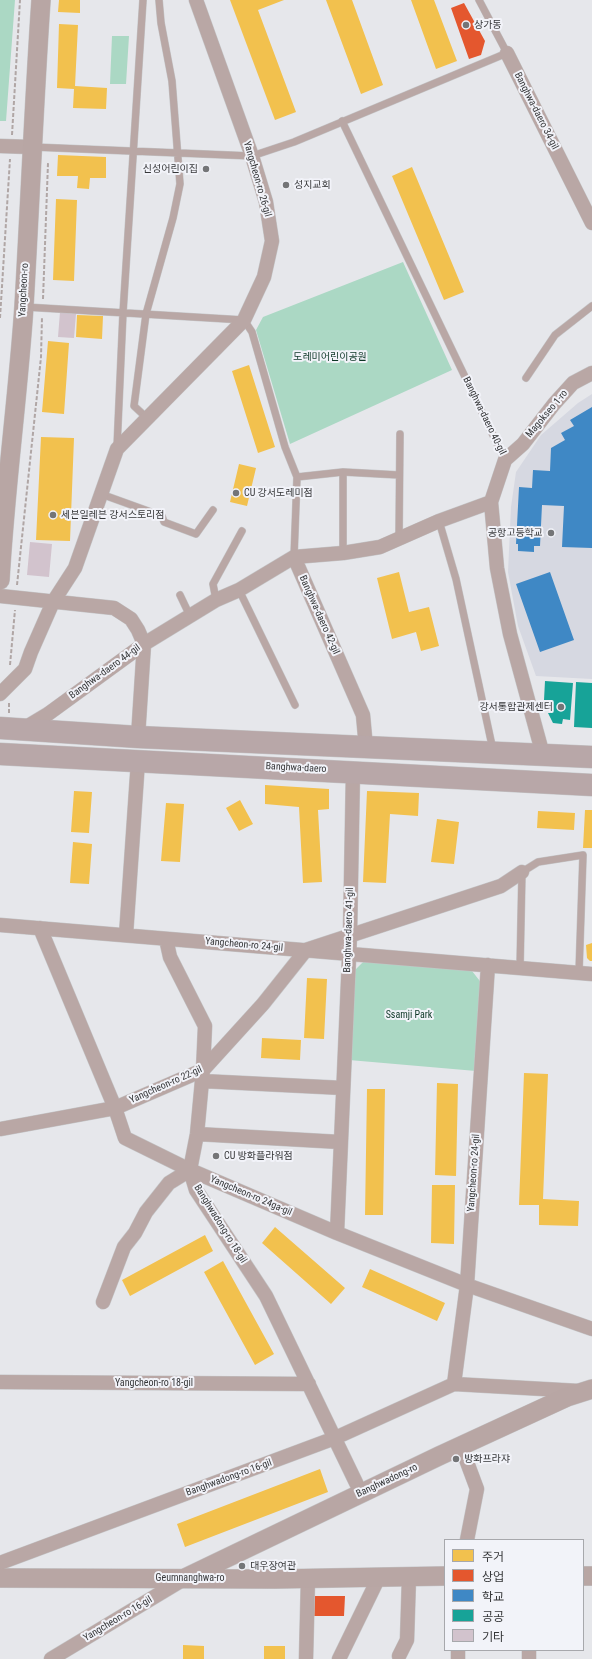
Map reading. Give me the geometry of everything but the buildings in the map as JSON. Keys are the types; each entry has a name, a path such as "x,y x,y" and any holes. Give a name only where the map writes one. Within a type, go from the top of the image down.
{"main road":[{"name":"Yangcheon-ro","path":"0,580 1,528 24,307 31,147 41,0"},
{"path":"0,728 138,738 592,757"},
{"name":"Banghwa-daero","path":"0,754 353,771 592,785"},
{"name":"Banghwadong-ro","path":"185,1578 461,1446 567,1397 589,1390"},
{"name":"Geumnanghwa-ro","path":"0,1578 308,1578 444,1576"}],"street":[{"name":"Yangcheon-ro 26-gil","path":"0,694 25,669 53,602 75,568 117,449 244,320 264,277 272,241 266,202 252,156 196,0"},
{"name":"Banghwa-daero 34-gil","path":"507,53 592,223"},
{"path":"0,146 31,147"},
{"name":"Magokseo 1-ro","path":"505,460 523,444 554,404 573,383 592,373"},
{"name":"Banghwa-daero 40-gil","path":"505,460 491,502 498,575 510,634 544,756"},
{"name":"Banghwa-daero 44-gil","path":"21,730 48,714 144,644 216,600 239,590 294,556 343,553 380,547 439,521 491,502"},
{"name":"Banghwa-daero 42-gil","path":"294,556 363,715 366,748"},
{"path":"0,596 114,608 131,619 144,644 138,738"},
{"path":"126,935 138,761"},
{"name":"Banghwa-daero 41-gil","path":"337,1233 350,935 353,771"},
{"path":"306,950 501,886 522,872"},
{"name":"Yangcheon-ro 24-gil","path":"0,924 585,973"},
{"name":"Yangcheon-ro 24ga-gil","path":"40,928 115,1108 125,1138 190,1170 337,1233 466,1285 592,1329"},
{"name":"Banghwadong-ro 18-gil","path":"166,938 170,957 205,1026 203,1075 197,1134 190,1170 196,1190 266,1296 361,1493"},
{"name":"Yangcheon-ro 22-gil","path":"0,1129 115,1108 203,1075 306,950"},
{"name":"Yangcheon-ro 24-gil","path":"466,1285 488,965"},
{"path":"203,1075 343,1088"},
{"path":"197,1134 340,1142"},
{"path":"103,1302 124,1246 135,1233 146,1212 169,1183 190,1170"},
{"path":"454,1384 466,1285"},
{"name":"Yangcheon-ro 18-gil","path":"0,1382 309,1384"},
{"name":"Banghwadong-ro 16-gil","path":"0,1563 335,1438 454,1384 589,1390"},
{"path":"461,1446 477,1489 467,1539"},
{"path":"339,1659 379,1577"},
{"path":"399,1656 407,1640 409,1577"},
{"name":"Yangcheon-ro 16-gil","path":"51,1659 185,1578"},
{"path":"306,1659 308,1578"}],"lane":[{"path":"117,449 123,313 143,0"},
{"path":"148,418 134,406 146,314 173,218 180,184 172,81 161,24 159,0"},
{"name":"Banghwa-daero 34-gil","path":"479,0 507,53"},
{"path":"31,147 252,156 294,142 342,120 507,53"},
{"name":"Banghwa-daero 40-gil","path":"342,120 505,460"},
{"path":"526,378 555,335 592,306"},
{"path":"24,307 244,320"},
{"name":"Banghwa-daero 42-gil","path":"244,320 252,332 285,447 297,477 294,556"},
{"path":"399,538 400,434"},
{"path":"297,477 343,472 399,475"},
{"path":"343,472 343,553"},
{"path":"101,494 162,516 164,522 196,534 212,510"},
{"path":"439,521 456,579 493,752"},
{"path":"216,600 212,584 242,531"},
{"path":"239,590 295,705"},
{"path":"180,595 190,616"},
{"name":"Yangcheon-ro 24-gil","path":"522,872 538,862 582,854 585,973"},
{"path":"520,968 522,872"}],"shaded area":[{"name":"공항고등학교","path":"592,394 592,679 536,676 518,626 508,572 511,507 516,472 541,435 578,403"}],"green space":[{"path":"0,0 15,0 6,121 0,121"},
{"path":"112,36 129,36 126,84 110,84"},
{"name":"도레미어린이공원","path":"403,262 452,370 290,444 256,330 263,317"},
{"name":"Ssamji Park","path":"364,961 472,971 483,985 476,1071 349,1060 352,973"}],"place":[{"name":"상가동","path":"466,25"},
{"name":"신성어린이집","path":"206,169"},
{"name":"성지교회","path":"286,185"},
{"name":"CU 강서도레미점","path":"236,493"},
{"name":"세븐일레븐 강서스토리점","path":"53,515"},
{"name":"공항고등학교","path":"551,533"},
{"name":"강서통합관제센터","path":"561,707"},
{"name":"CU 방화플라워점","path":"216,1156"},
{"name":"방화프라쟈","path":"456,1459"},
{"name":"대우장여관","path":"242,1566"}]}
